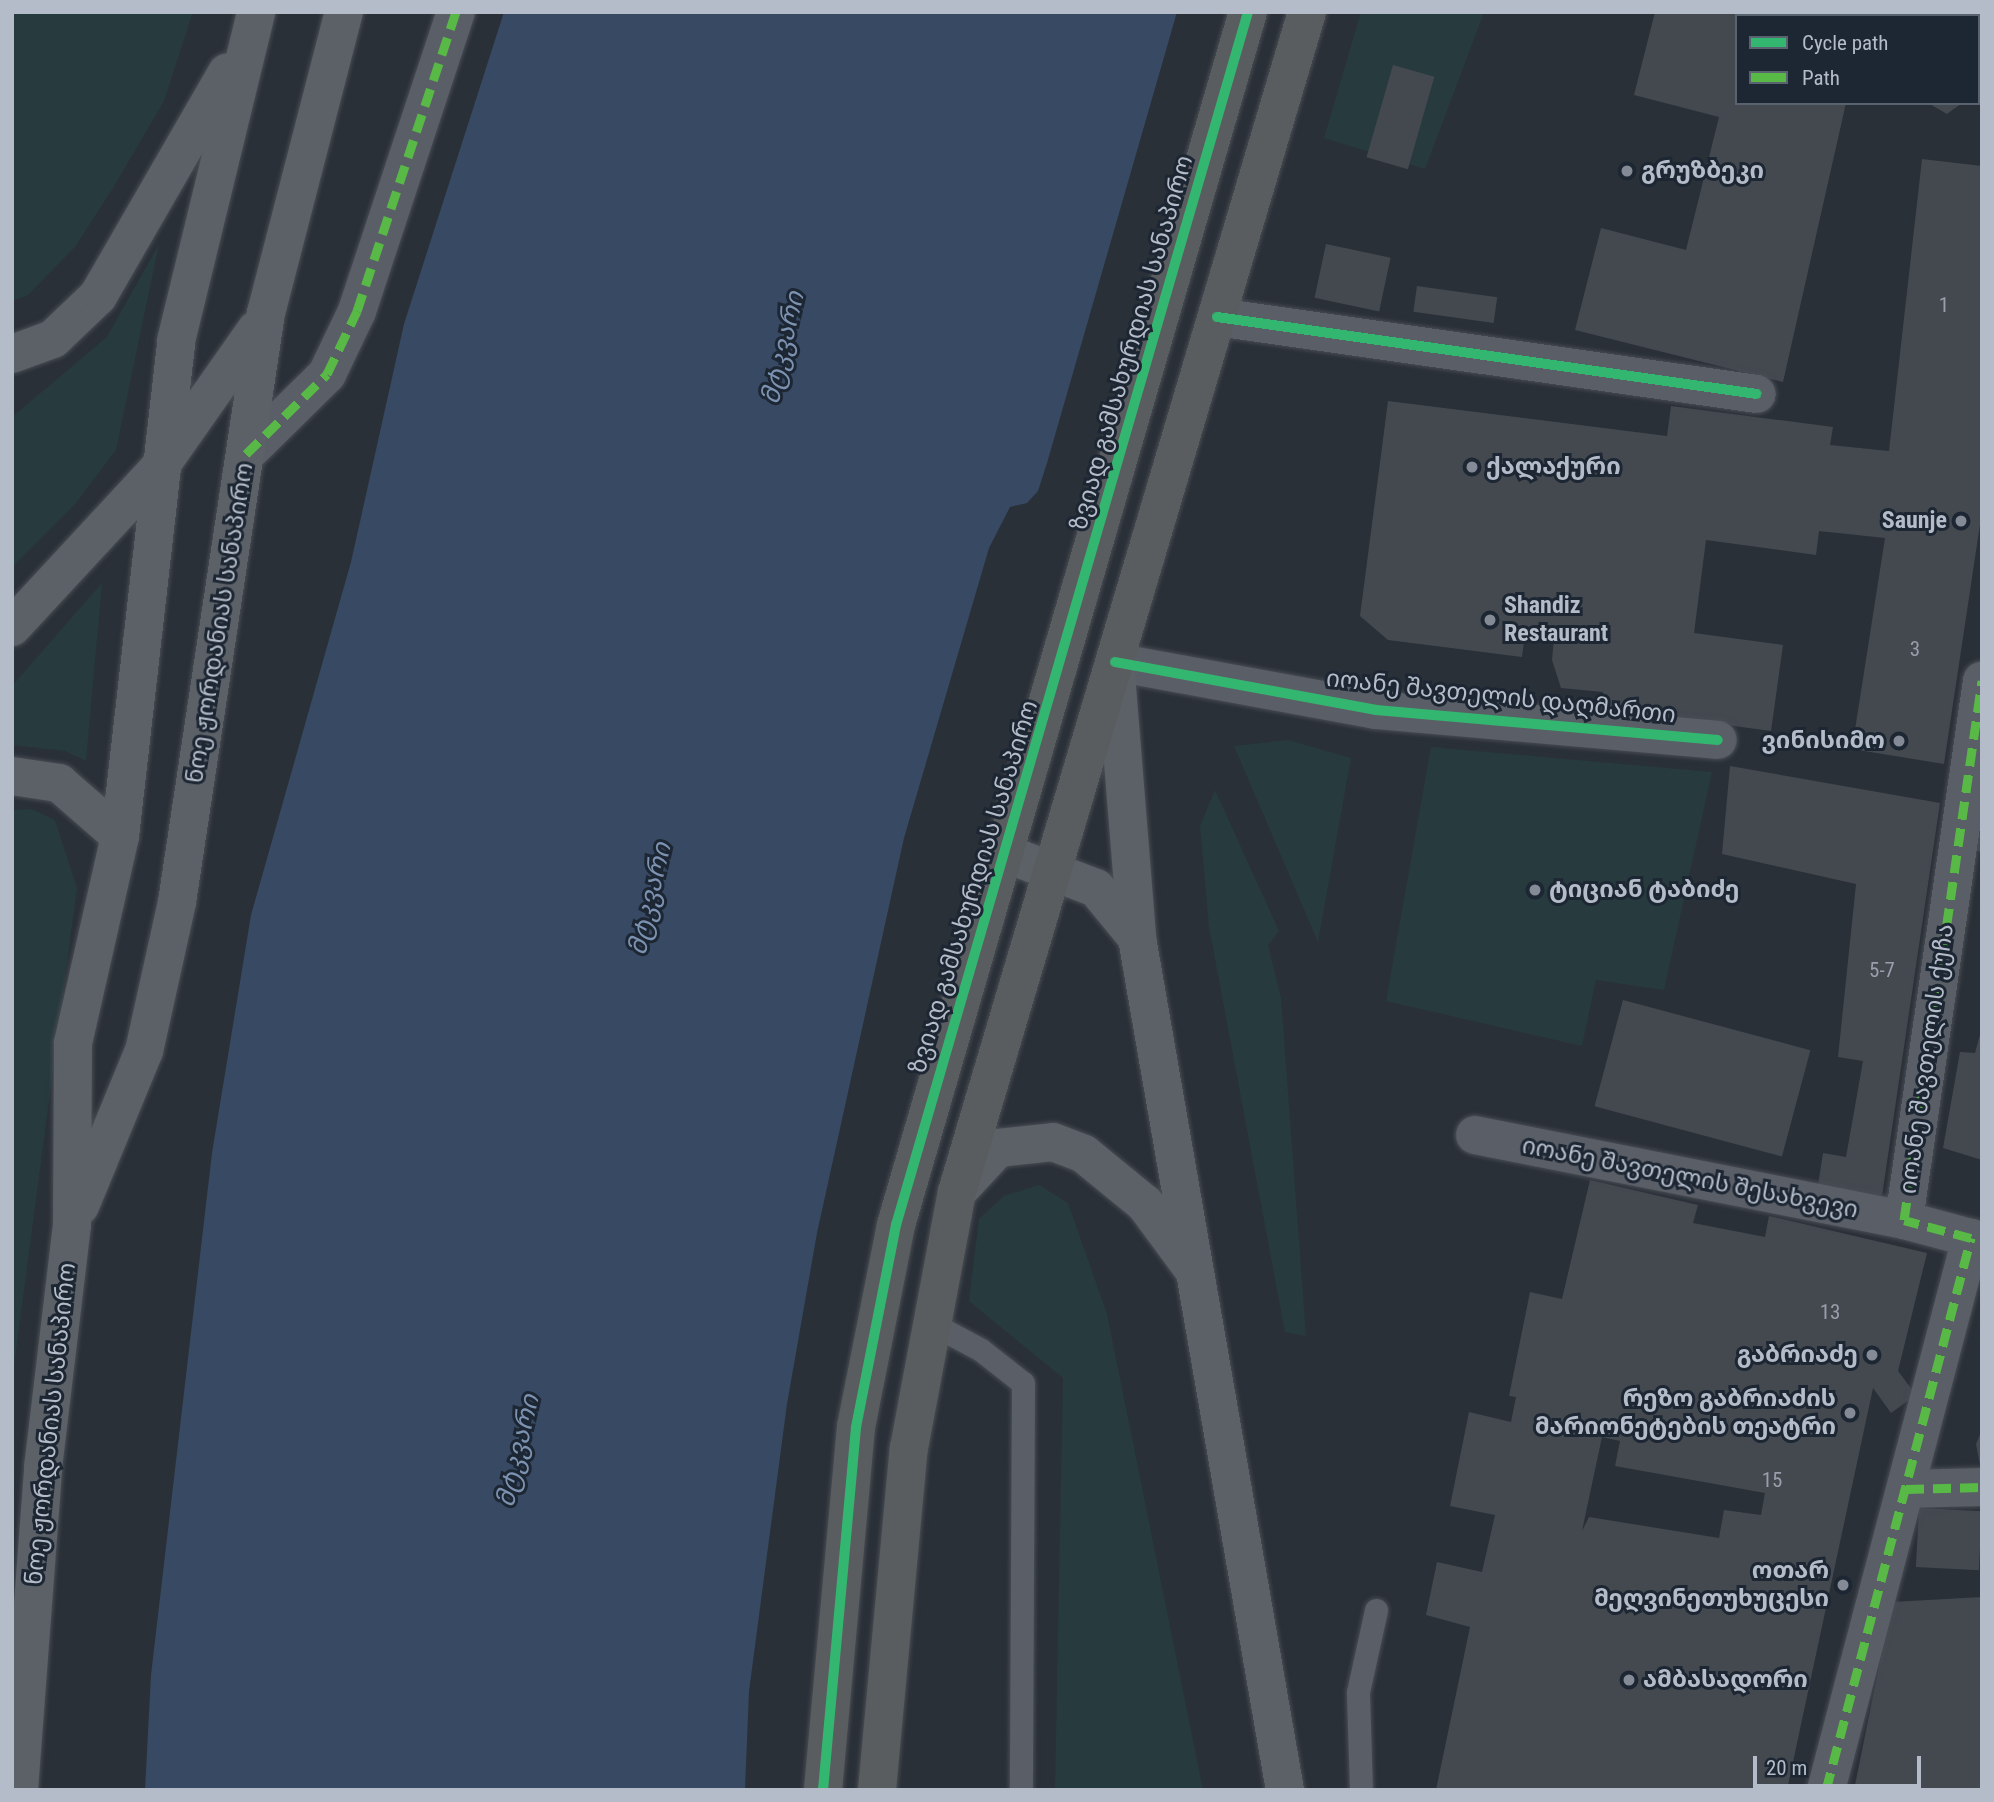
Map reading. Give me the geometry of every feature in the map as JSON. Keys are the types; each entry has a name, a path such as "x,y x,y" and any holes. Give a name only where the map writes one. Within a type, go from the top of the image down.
{"highway":[{"name":"ზვიად გამსახურდიას სანაპირო","path":"823,1790 856,1427 877,1309 1248,12"},
{"path":"877,1790 891,1590 929,1322 957,1192 1307,12"}],"main road":[{"name":"ნოე ჟორდანიას სანაპირო","path":"72,1225 144,1051 177,902 266,313 344,12"},
{"name":"ნოე ჟორდანიას სანაპირო","path":"19,1790 43,1468 72,1225 73,1043 120,836 159,468 176,341 255,17"},
{"path":"12,354 53,339 98,296 255,17"},
{"path":"12,628 159,468 226,381 266,313"},
{"path":"1115,662 1137,938 1198,1276 1284,1788"},
{"path":"12,776 58,783 120,836"},
{"path":"1007,854 1054,869 1096,888 1137,938"},
{"path":"957,1192 998,1148 1053,1142 1084,1154 1145,1204 1198,1276"}],"street":[{"path":"246,454 327,374 357,311 456,12"},
{"path":"1217,317 1757,394"},
{"name":"იოანე შავთელის დაღმართი","path":"1115,662 1376,710 1718,740"},
{"name":"იოანე შავთელის ქუჩა","path":"1826,1790 1971,1238 1904,1220 1982,681"},
{"name":"იოანე შავთელის შესახვევი","path":"1475,1135 1904,1220"},
{"path":"1906,1489 1982,1487"}],"lane":[{"path":"929,1322 981,1350 1023,1384 1021,1790"},
{"path":"1361,1790 1358,1692 1376,1610"}],"green space":[{"path":"12,12 193,12 164,101 113,188 75,247 28,295 12,301"},
{"path":"1361,12 1484,12 1425,169 1324,138"},
{"path":"159,244 116,450 75,504 12,567 12,417 107,337"},
{"path":"102,583 86,761 65,751 12,745 12,686"},
{"path":"1288,740 1351,758 1318,942 1234,746"},
{"path":"1431,747 1712,772 1664,990 1596,980 1582,1046 1386,1001"},
{"path":"1215,790 1279,931 1268,945 1281,998 1306,1336 1285,1332 1209,927 1200,826"},
{"path":"31,809 55,820 77,888 12,1381 12,810"},
{"path":"1039,1185 1068,1203 1107,1314 1203,1790 1055,1790 1063,1378 969,1301 979,1219 1004,1196"}],"water":[{"name":"მტკვარი","path":"504,12 1177,12 1038,491 1027,503 1010,507 989,548 904,838 817,1233 787,1404 749,1691 745,1790 145,1790 151,1675 212,1153 251,915 351,562 404,324"}],"building":[{"path":"1655,12 1870,12 1735,14 1735,105 1846,105 1783,382 1575,330 1601,228 1686,250 1719,117 1634,95"},
{"path":"1393,65 1434,77 1408,169 1367,157"},
{"path":"1931,105 1959,105 1947,114"},
{"path":"1922,159 1982,166 1982,511 1944,764 1852,749 1885,538 1819,531 1816,555 1706,540 1694,633 1783,645 1771,731 1601,708 1603,692 1561,688 1552,660 1554,638 1525,634 1522,657 1388,640 1360,616 1388,401 1667,436 1671,406 1833,427 1830,445 1889,451"},
{"path":"1326,244 1391,258 1379,312 1315,298"},
{"path":"1417,286 1497,297 1494,323 1413,312"},
{"path":"1730,766 1940,803 1882,1196 1818,1185 1823,1153 1846,1157 1863,1061 1838,1057 1856,884 1722,854"},
{"path":"1982,811 1982,853 1975,849"},
{"path":"1623,1000 1810,1050 1782,1156 1595,1106"},
{"path":"1981,1031 1982,1160 1943,1148 1960,1052 1975,1053"},
{"path":"1590,1180 1698,1205 1693,1223 1765,1237 1769,1216 1927,1253 1898,1371 1916,1395 1891,1413 1873,1388 1787,1790 1436,1790 1470,1627 1426,1615 1437,1562 1482,1572 1495,1515 1450,1506 1469,1412 1511,1422 1516,1397 1509,1396 1530,1292 1562,1299","holes":["1602,1437 1620,1441 1615,1466 1765,1493 1761,1515 1724,1510 1719,1538 1589,1517 1582,1531"]},
{"path":"1982,1430 1982,1465 1980,1465 1976,1444"},
{"path":"1919,1508 1982,1511 1979,1570 1916,1567"},
{"path":"1982,1597 1982,1790 1854,1790 1892,1602"}],"marked path":[{"path":"246,454 327,374 357,311 456,12"},
{"path":"1826,1790 1971,1238 1904,1220 1982,681"},
{"path":"1906,1489 1982,1487"}],"cycle path":[{"path":"823,1790 856,1427 896,1225 1248,12"},
{"path":"1217,317 1757,394"},
{"path":"1115,662 1376,710 1718,740"}],"place":[{"name":"გრუზბეკი","path":"1627,171"},
{"name":"ქალაქური","path":"1472,467"},
{"name":"Saunje","path":"1961,521"},
{"name":"Shandiz Restaurant","path":"1490,620"},
{"name":"ვინისიმო","path":"1899,741"},
{"name":"ტიციან ტაბიძე","path":"1535,890"},
{"name":"გაბრიაძე","path":"1872,1355"},
{"name":"რეზო გაბრიაძის მარიონეტების თეატრი","path":"1850,1413"},
{"name":"ოთარ მეღვინეთუხუცესი","path":"1843,1585"},
{"name":"ამბასადორი","path":"1629,1680"}]}
